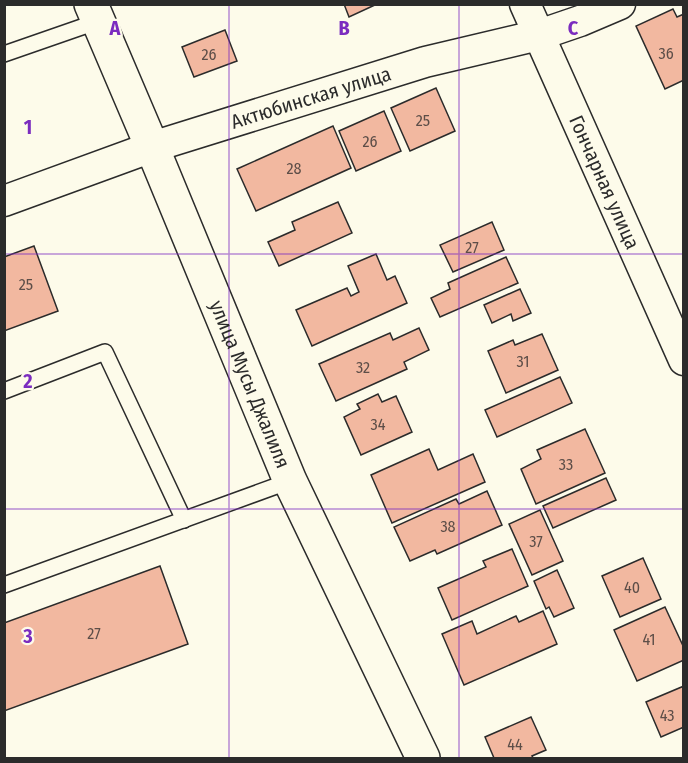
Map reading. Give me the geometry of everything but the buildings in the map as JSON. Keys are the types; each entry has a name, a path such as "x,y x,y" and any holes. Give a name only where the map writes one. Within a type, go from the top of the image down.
{"street":[{"name":"Гончарная улица","path":"525,4 684,360"},
{"name":"Актюбинская улица","path":"4,201 152,147 425,62 540,35 620,4"},
{"name":"улица Мусы Джалиля","path":"95,13 290,481 423,759"}],"lane":[{"path":"4,54 95,13"},
{"path":"4,391 105,352 184,520"},
{"path":"4,585 290,481"}]}
